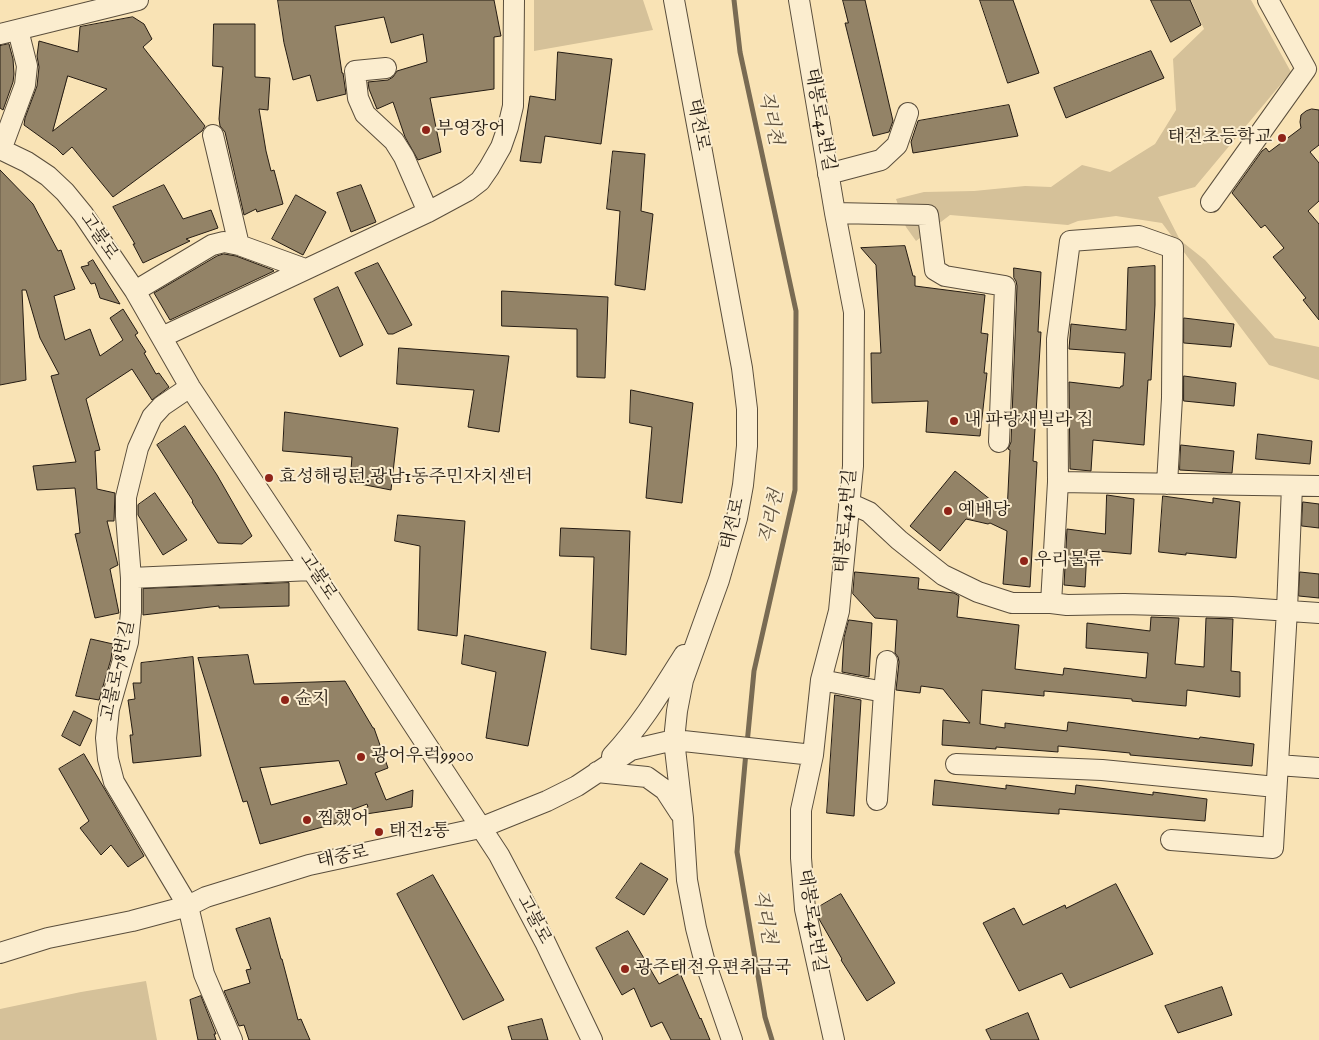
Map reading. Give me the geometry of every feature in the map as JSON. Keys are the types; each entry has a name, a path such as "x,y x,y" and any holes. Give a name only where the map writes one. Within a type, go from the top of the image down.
{"street":[{"path":"1,149 25,85 27,66 9,32 80,7 138,0"},
{"path":"162,337 428,212 467,192 480,181 490,168 501,146 513,106 514,0"},
{"name":"태전로","path":"674,0 742,368 747,409 747,446 737,518 729,549 684,680 677,711 674,740 683,818 687,880 696,928 704,959 732,1040"},
{"name":"태봉로42번길","path":"799,0 834,213 854,312 853,466 839,611 821,680 813,755 801,810 801,858 805,909 834,1040"},
{"path":"1211,202 1306,70 1268,0"},
{"path":"386,68 355,72 358,98 365,114 394,141 404,157 428,212"},
{"path":"828,174 881,160 897,145 908,113"},
{"path":"212,135 239,245"},
{"name":"고불로","path":"1,149 34,166 65,192 83,214 135,291 190,387 498,854 545,942 592,1040"},
{"path":"834,213 928,215 935,270 945,276 1005,286 999,442"},
{"path":"1051,603 1058,482 1057,339 1070,241 1139,236 1173,248 1172,398 1167,484"},
{"path":"135,291 212,245 224,242 239,245 305,269"},
{"name":"고불로78번길","path":"190,387 162,406 152,417 138,448 126,497 131,612 128,642 109,709 106,738 108,759 114,782 188,906 204,974 232,1040"},
{"path":"1058,482 1319,486"},
{"path":"1171,840 1273,848 1287,610 1292,486"},
{"path":"849,503 869,512 899,540 944,575 978,592 1012,603 1232,606 1319,613"},
{"path":"131,578 312,570"},
{"path":"596,772 625,742 656,701 702,626"},
{"path":"877,800 887,661"},
{"path":"821,680 884,692"},
{"name":"태중로","path":"0,953 48,938 132,921 188,906 206,897 309,865 480,828 547,801 577,786 631,750 674,740 813,755"},
{"path":"956,764 1102,770 1276,787"},
{"path":"1278,765 1319,768"},
{"path":"596,772 648,777 665,790 683,818"}],"shaded area":[{"path":"534,0 643,0 653,30 534,51"},
{"path":"1191,0 1251,0 1291,72 1195,187 1158,197 1180,240 1205,260 1275,338 1319,347 1319,380 1269,365 1162,223 1116,216 1078,221 1068,225 950,215 916,241 906,227 896,199 924,192 974,191 1025,186 1051,187 1082,165 1110,172 1155,144 1176,110 1173,59 1204,29"},
{"path":"146,981 157,1040 0,1040 0,1009"}],"building":[{"path":"278,0 494,0 501,36 494,37 494,89 430,98 441,152 418,160 405,137 393,102 377,109 368,82 388,80 397,71 427,62 423,34 391,43 384,17 335,26 346,94 317,101 310,75 293,80 284,43"},
{"path":"843,0 865,0 893,121 889,132 873,136 845,23 848,23"},
{"path":"980,0 1013,0 1039,73 1008,83"},
{"path":"1151,0 1190,0 1201,25 1171,42"},
{"path":"133,17 144,24 152,39 143,47 205,126 202,131 113,197 72,147 63,155 24,125 37,86 39,41 78,52 80,27","holes":["68,76 107,89 53,131"]},
{"path":"214,24 255,24 255,77 270,78 268,110 259,109 271,171 274,170 283,204 257,212 256,209 244,215 225,132 220,126 223,67 213,66"},
{"path":"9,44 14,74 3,110 0,108 0,46"},
{"path":"1151,51 1164,78 1066,118 1054,88"},
{"path":"558,52 612,59 601,144 545,136 541,163 520,161 530,96 555,100"},
{"path":"1009,105 1018,136 913,153 911,142 918,121"},
{"path":"1312,109 1319,110 1319,145 1310,152 1319,163 1319,201 1308,211 1319,224 1319,320 1303,300 1306,298 1273,257 1284,248 1265,225 1261,228 1232,193 1262,151 1266,148 1269,152 1301,128 1301,115"},
{"path":"613,151 645,154 641,211 653,214 645,290 615,285 620,211 607,209"},
{"path":"0,170 33,204 58,251 61,250 75,289 54,296 65,340 90,329 100,356 123,340 110,318 123,309 138,333 135,335 146,352 144,353 156,374 159,373 169,387 152,400 132,369 86,399 100,450 95,451 97,489 115,493 114,521 107,521 118,565 110,569 119,613 95,618 75,534 80,533 75,488 37,490 33,466 76,462 51,376 59,374 40,338 26,290 22,290 26,380 0,385"},
{"path":"164,185 183,219 211,210 218,228 186,239 190,241 143,263 133,244 135,244 113,207"},
{"path":"361,185 376,222 351,232 337,193"},
{"path":"296,195 326,212 303,255 272,239"},
{"path":"905,246 913,276 915,276 915,286 985,295 981,333 988,334 984,373 987,373 980,436 926,432 928,401 872,403 871,353 881,353 876,265 861,248"},
{"path":"224,254 236,256 274,271 170,320 154,293 217,256"},
{"path":"93,260 120,304 100,298 95,283 91,284 81,267 89,265 88,263"},
{"path":"378,263 412,325 393,334 388,334 355,273"},
{"path":"1155,266 1151,380 1148,380 1144,445 1093,440 1091,471 1070,469 1069,382 1120,388 1123,386 1125,353 1069,349 1071,324 1126,330 1128,268"},
{"path":"1014,268 1041,272 1038,332 1041,332 1033,461 1037,462 1030,587 1003,584 1007,531 990,523 966,519 940,551 910,526 955,471 1007,513 1010,450 1008,449 1011,442 1017,286 1014,278"},
{"path":"338,287 363,345 340,357 314,299"},
{"path":"502,291 608,297 605,378 577,377 577,329 502,326"},
{"path":"1184,318 1234,324 1231,347 1184,343"},
{"path":"399,348 509,356 499,432 468,427 474,390 397,384"},
{"path":"1184,376 1236,383 1234,406 1184,401"},
{"path":"631,390 693,403 682,503 646,498 652,427 630,423"},
{"path":"285,412 398,428 391,490 350,482 352,457 283,451"},
{"path":"185,426 217,475 252,536 242,544 218,543 157,445"},
{"path":"1258,434 1312,441 1310,464 1256,459"},
{"path":"1181,445 1234,451 1232,473 1180,470"},
{"path":"155,493 187,540 163,555 138,515 138,505"},
{"path":"1107,495 1134,499 1131,554 1087,550 1085,587 1064,585 1067,529 1105,534"},
{"path":"1163,496 1213,503 1213,498 1240,502 1236,558 1159,552"},
{"path":"1303,502 1319,504 1319,528 1302,526"},
{"path":"398,515 465,521 457,636 418,630 420,546 395,541"},
{"path":"561,528 630,531 626,655 591,649 594,557 560,556"},
{"path":"855,572 919,578 918,589 954,593 959,596 957,617 1019,625 1015,669 1063,675 1064,668 1146,678 1148,653 1086,648 1087,623 1150,631 1151,617 1179,618 1175,664 1204,667 1206,618 1233,619 1231,671 1240,672 1240,697 1187,690 1186,706 1044,691 1044,696 982,690 980,724 1005,728 1005,723 1067,731 1068,722 1254,744 1252,766 1130,755 1130,753 1058,746 1058,752 942,745 943,720 970,723 943,689 921,686 920,693 896,690 899,662 895,653 897,620 875,618 853,594"},
{"path":"1300,572 1319,574 1319,598 1299,596"},
{"path":"289,583 289,606 219,608 219,606 143,615 143,589"},
{"path":"849,620 872,623 869,677 842,672 844,638"},
{"path":"465,635 546,652 528,746 486,738 496,672 462,664"},
{"path":"91,639 113,644 111,659 99,700 76,696"},
{"path":"248,655 254,684 345,681 374,728 388,768 375,773 386,800 413,790 412,807 366,814 364,808 368,807 367,804 343,813 345,821 260,844 247,801 243,802 198,658","holes":["339,761 347,784 271,805 260,768"]},
{"path":"193,657 201,756 133,763 130,735 133,735 128,700 135,699 133,683 141,683 141,663"},
{"path":"835,695 861,700 854,816 827,813"},
{"path":"74,711 92,720 80,746 62,736"},
{"path":"84,754 144,856 128,867 111,845 101,855 80,828 89,821 59,769"},
{"path":"935,780 1006,789 1006,785 1075,794 1076,785 1153,795 1153,792 1207,799 1205,821 1059,809 1059,814 933,805"},
{"path":"641,863 668,879 644,915 616,898"},
{"path":"433,875 504,1000 463,1020 397,894"},
{"path":"1116,884 1153,954 1070,988 1062,973 1019,991 983,923 1014,908 1023,925 1065,905 1066,908"},
{"path":"841,894 895,983 867,1001 841,960 819,919 817,908"},
{"path":"270,918 298,1020 301,1019 310,1040 249,1040 244,1025 239,1026 224,991 250,983 246,970 251,969 236,929"},
{"path":"628,931 659,984 680,973 710,1040 671,1040 662,1022 651,1027 634,988 622,995 596,948"},
{"path":"1222,987 1232,1015 1178,1033 1165,1006"},
{"path":"201,996 216,1034 214,1034 216,1040 198,1040 190,1000"},
{"path":"1028,1013 1039,1040 991,1040 986,1030"},
{"path":"542,1019 548,1040 512,1040 508,1027"}],"waterway":[{"name":"직리천","path":"734,0 740,52 796,311 795,490 754,671 747,744"},
{"name":"직리천","path":"746,752 737,852 765,1017 772,1040"}],"place":[{"name":"부영장어","path":"426,130"},
{"name":"태전초등학교","path":"1282,138"},
{"name":"내 파랑새빌라 집","path":"954,421"},
{"name":"효성해링턴.광남1동주민자치센터","path":"269,478"},
{"name":"예배당","path":"948,511"},
{"name":"우리물류","path":"1024,561"},
{"name":"슌지","path":"285,700"},
{"name":"광어우럭9900","path":"361,757"},
{"name":"찜했어","path":"307,820"},
{"name":"태전2통","path":"379,832"},
{"name":"광주태전우편취급국","path":"625,969"}]}
